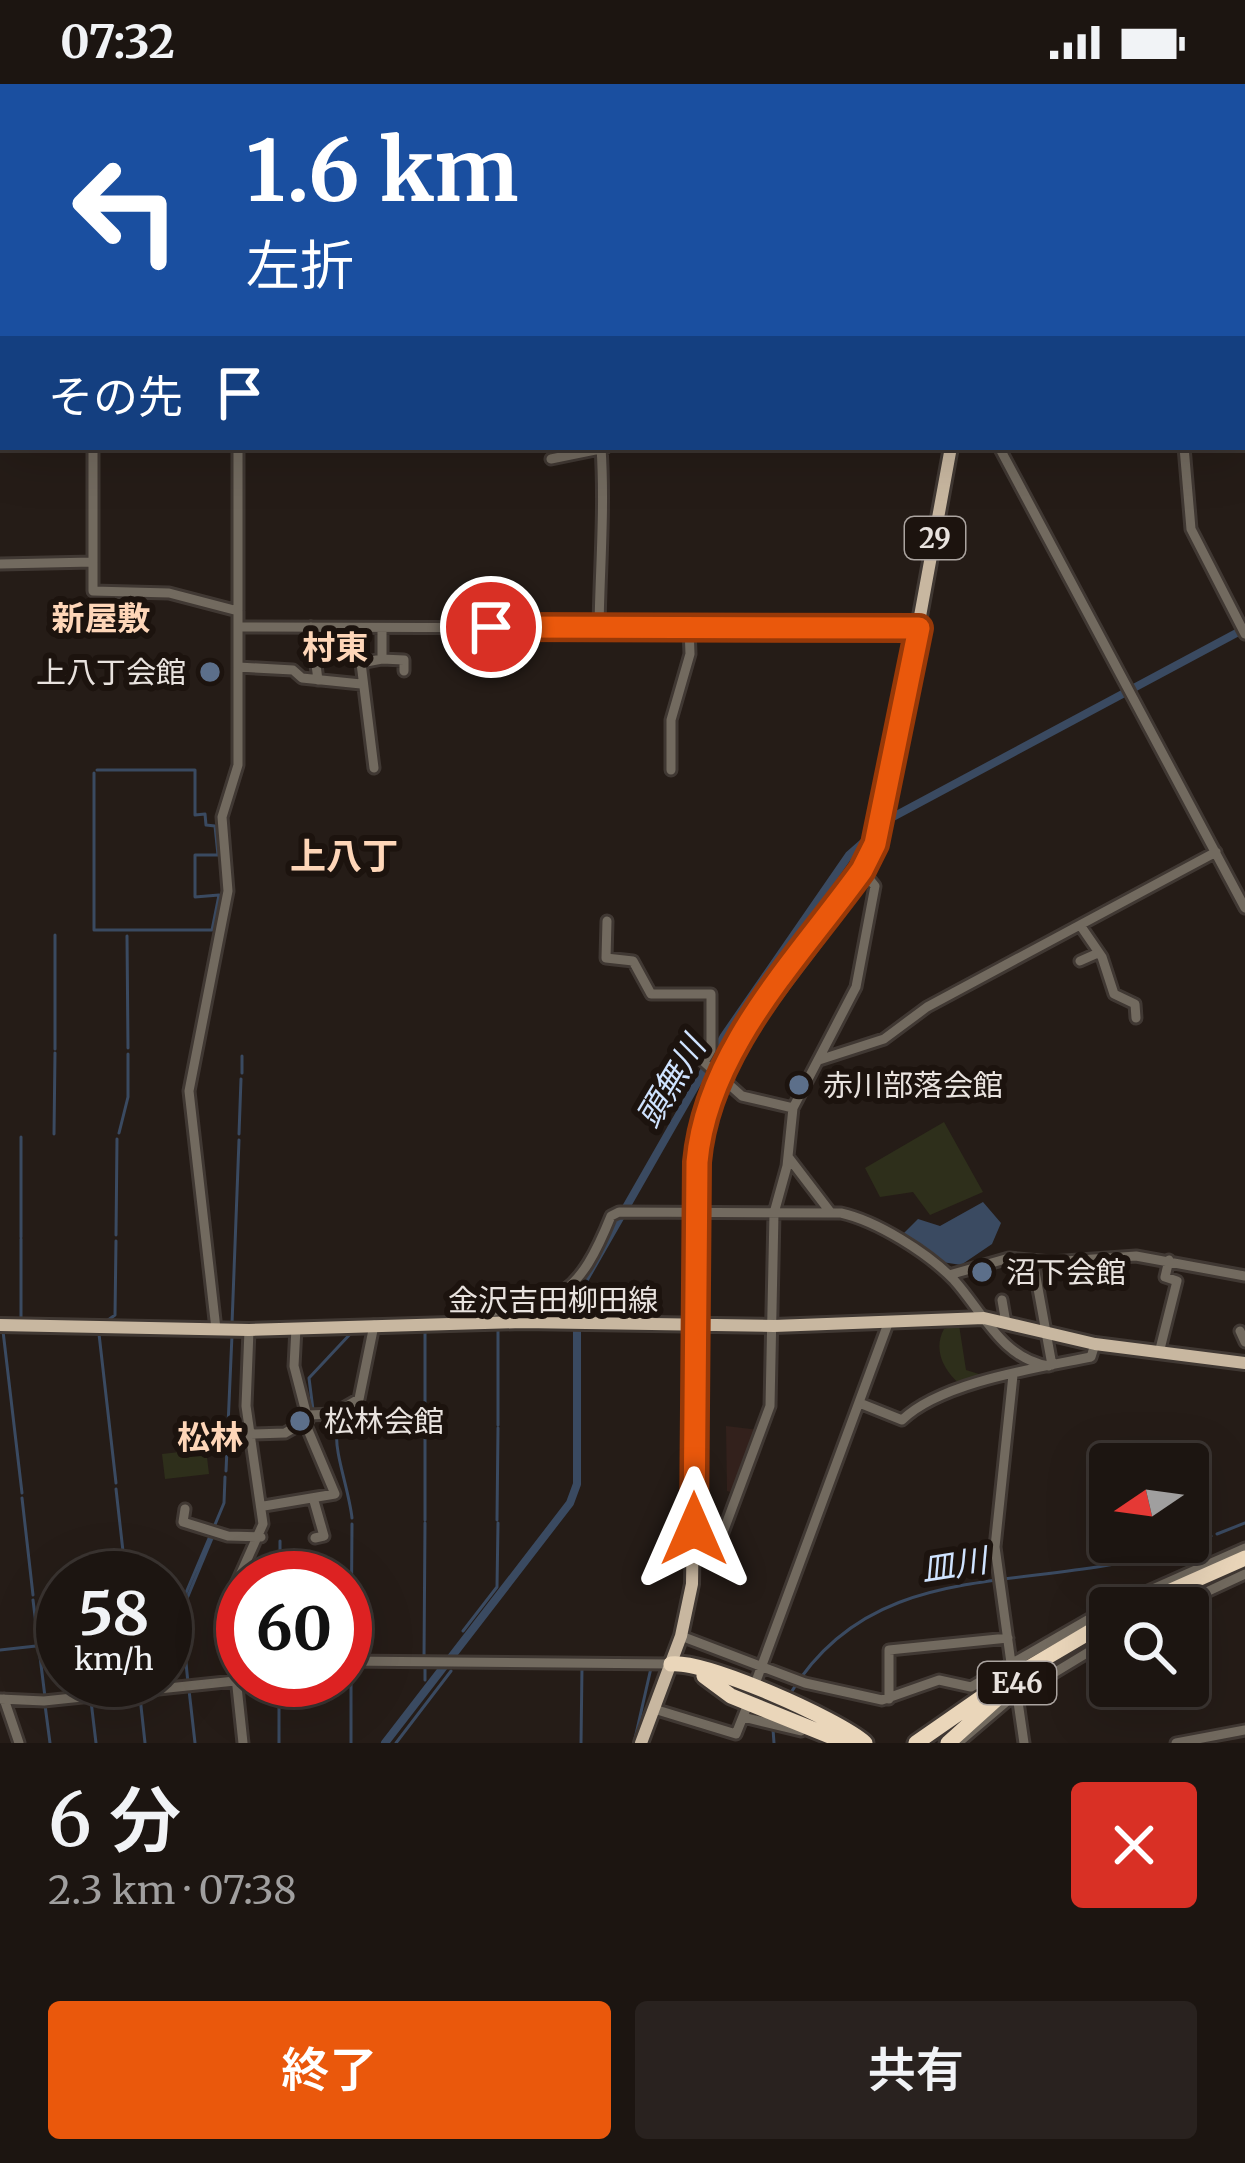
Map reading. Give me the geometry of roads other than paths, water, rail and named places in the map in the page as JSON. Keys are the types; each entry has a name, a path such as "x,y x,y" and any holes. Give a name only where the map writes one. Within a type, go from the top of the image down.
{"highway":[{"path":"1187,1587 1245,1565"},
{"path":"1197,1587 1245,1565"},
{"name":"E46","path":"916,1743 956,1712 1089,1636"},
{"name":"E46","path":"928,1743 1089,1639"},
{"path":"671,1664 778,1714 821,1722 865,1743"},
{"path":"948,1743 1013,1692"},
{"path":"905,1743 956,1712"},
{"path":"821,1722 846,1743"}],"main road":[{"name":"29","path":"641,1743 681,1636 692,1561 696,1212 699,1139 710,1067 862,870 880,829 949,450"},
{"name":"金沢吉田柳田線","path":"0,1325 249,1330 522,1322 774,1326 984,1318 1094,1344 1245,1363"}],"street":[{"path":"93,450 93,591 169,593 238,611"},
{"path":"216,1330 189,1091 228,891 222,817 238,765 238,450"},
{"path":"551,459 594,450"},
{"path":"599,627 603,450"},
{"path":"1001,450 1245,908"},
{"path":"1184,450 1191,529 1243,631"},
{"path":"0,564 93,562"},
{"path":"239,627 919,628"},
{"path":"311,627 318,680"},
{"path":"382,628 382,658"},
{"path":"671,770 671,720 690,654 689,628"},
{"path":"374,768 361,663 404,660 404,671"},
{"path":"238,667 293,670 302,678 361,683"},
{"path":"819,1060 884,1039 927,1006 1216,852"},
{"path":"692,1561 715,1553 767,1416 774,1326 774,1213 789,1158 793,1108 860,971 875,886 862,870"},
{"path":"607,920 606,958 632,961 645,994 711,994 710,1067 742,1096 793,1108"},
{"path":"1080,925 1098,953 1114,994 1130,998 1136,1018"},
{"path":"1080,961 1098,953"},
{"path":"789,1158 831,1213"},
{"path":"783,1179 805,1184"},
{"path":"461,1323 463,1317 526,1306 571,1289 611,1216 620,1212 831,1213 868,1222 949,1274 1019,1357 1051,1365"},
{"path":"1186,1262 1189,1246"},
{"path":"949,1274 1009,1258 1168,1260 1245,1276"},
{"path":"1009,1258 1012,1271"},
{"path":"1159,1353 1177,1281 1165,1277 1168,1260"},
{"path":"1033,1261 1051,1365"},
{"path":"774,1288 789,1288"},
{"path":"1002,1300 1006,1323"},
{"path":"522,1322 526,1306"},
{"path":"755,1684 889,1321"},
{"path":"251,1434 278,1434 359,1399 374,1325"},
{"path":"264,1506 314,1501 337,1490 307,1419 296,1377 296,1328"},
{"path":"249,1330 246,1406 264,1506 261,1537 254,1551"},
{"path":"1240,1331 1245,1342"},
{"path":"862,1404 902,1420 916,1406 1013,1375 1091,1357 1094,1344"},
{"path":"1011,1664 995,1529 1013,1375"},
{"path":"353,1404 361,1414"},
{"path":"314,1501 324,1536 315,1538"},
{"path":"185,1509 183,1522 207,1531 261,1537"},
{"path":"207,1531 213,1518"},
{"path":"681,1636 798,1680 890,1699 939,1680 971,1687 1105,1610 1245,1548"},
{"path":"1208,1587 1245,1565"},
{"path":"890,1699 889,1650 1008,1638"},
{"path":"958,1743 1013,1692 1089,1650"},
{"path":"372,1661 671,1664"},
{"path":"19,1743 2,1699 44,1702 216,1683"},
{"path":"1013,1692 1024,1743"},
{"path":"238,1707 243,1743"},
{"path":"654,1709 736,1734 744,1713 778,1714 793,1728 828,1743"},
{"path":"1176,1743 1238,1735"}],"water":[{"path":"983,1202 1001,1223 992,1244 961,1265 942,1262 902,1235 918,1219 940,1226"}],"waterway":[{"name":"頭無川","path":"385,1743 570,1503 577,1484 577,1293 724,1036 849,855 891,818 1244,629"},
{"path":"94,773 94,930 212,930 219,895 195,897 195,855 218,855 215,826 206,825 205,814 195,815 195,770 97,770"},
{"path":"55,935 55,1049"},
{"path":"127,936 128,1048"},
{"path":"54,1134 55,1053"},
{"path":"119,1133 128,1097 128,1054"},
{"path":"242,1056 242,1073"},
{"path":"239,1134 241,1079"},
{"path":"21,1137 21,1237"},
{"path":"116,1235 117,1139"},
{"path":"232,1324 239,1140"},
{"path":"21,1239 21,1321"},
{"path":"104,1323 115,1315 116,1241"},
{"path":"425,1329 425,1425"},
{"path":"498,1329 498,1425"},
{"path":"3,1331 22,1493"},
{"path":"313,1410 309,1378 353,1331"},
{"path":"99,1334 116,1483"},
{"path":"226,1471 232,1335"},
{"path":"316,1417 337,1432 352,1518"},
{"path":"425,1428 425,1520"},
{"path":"497,1520 498,1428"},
{"path":"214,1527 224,1503 225,1477"},
{"path":"116,1489 123,1551"},
{"path":"22,1498 33,1595"},
{"path":"424,1659 425,1523"},
{"path":"463,1631 497,1587 498,1523"},
{"name":"皿川","path":"1217,1534 1245,1523"},
{"path":"352,1524 352,1551"},
{"path":"192,1579 210,1536"},
{"path":"192,1587 213,1536"},
{"name":"皿川","path":"790,1694 819,1655 852,1627 889,1606 970,1584 1117,1563 1211,1536"},
{"path":"280,1541 280,1551"},
{"path":"33,1600 36,1624"},
{"path":"0,1650 36,1646"},
{"path":"425,1667 425,1680"},
{"path":"581,1743 582,1667"},
{"path":"634,1743 651,1668"},
{"path":"396,1743 451,1671"},
{"path":"45,1707 50,1743"},
{"path":"92,1707 96,1743"},
{"path":"141,1707 145,1743"},
{"path":"191,1707 195,1743"},
{"path":"279,1707 279,1743"},
{"path":"351,1707 351,1743"},
{"name":"皿川","path":"773,1729 774,1743"}],"place":[{"name":"上八丁会館","path":"210,672"},
{"name":"赤川部落会館","path":"799,1085"},
{"name":"沼下会館","path":"982,1272"},
{"name":"松林会館","path":"300,1421"}],"district":[{"name":"新屋敷","path":"101,618"},
{"name":"村東","path":"335,647"},
{"name":"上八丁","path":"344,856"},
{"name":"松林","path":"210,1437"}]}
